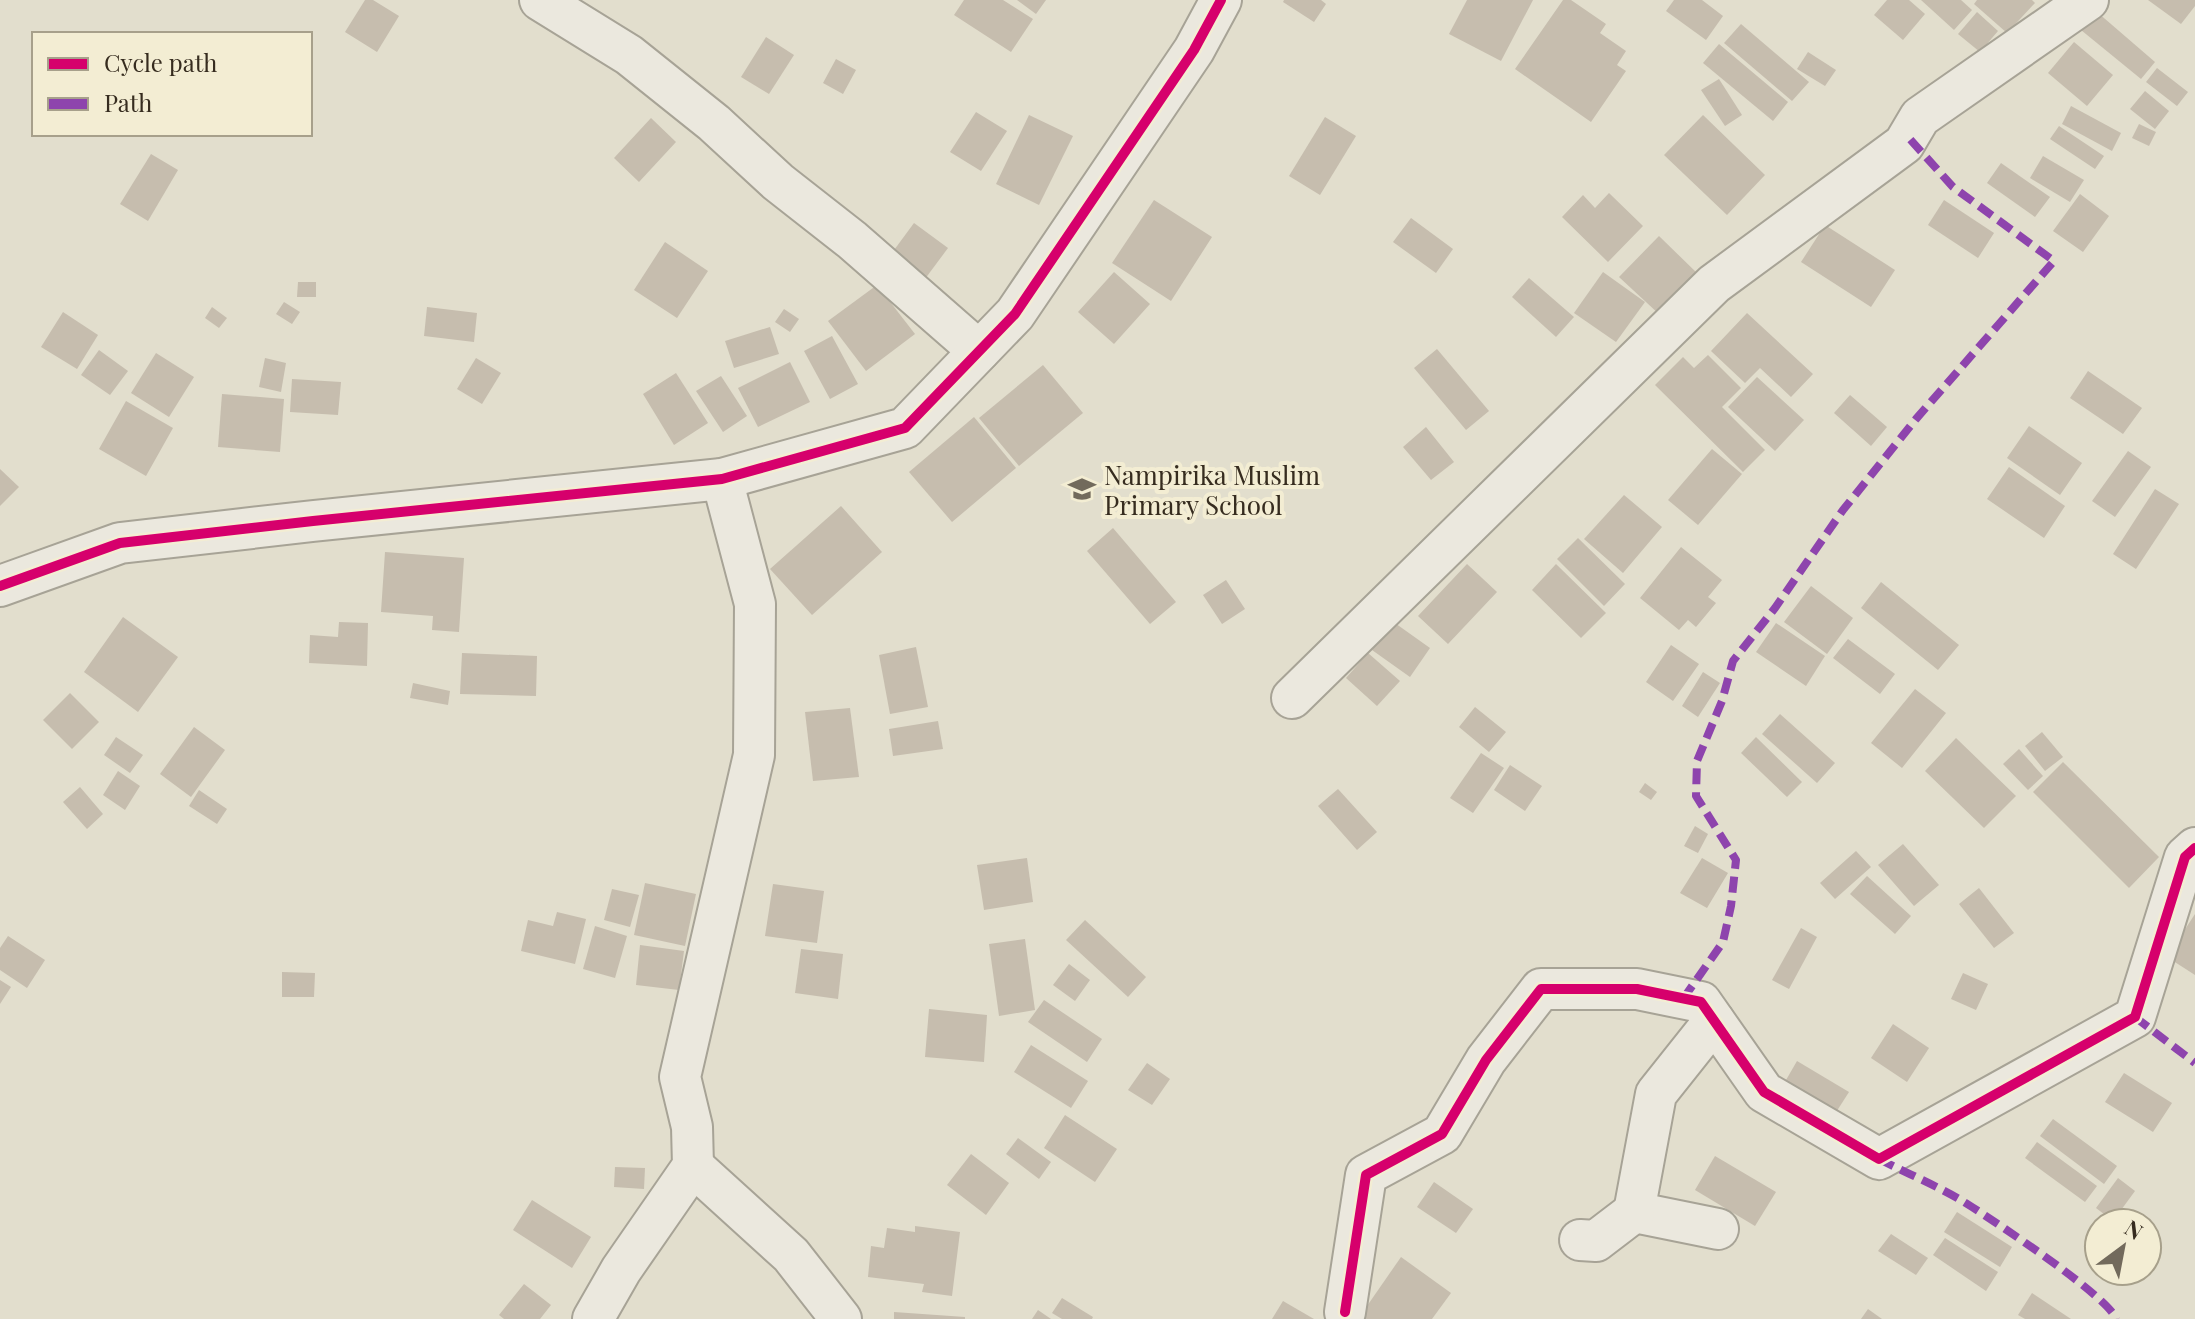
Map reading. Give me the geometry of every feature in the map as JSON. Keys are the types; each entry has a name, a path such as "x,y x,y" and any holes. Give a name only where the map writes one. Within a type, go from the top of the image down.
{"street":[{"path":"540,0 629,55 714,123 778,182 852,240 979,351"},
{"path":"0,586 120,543 722,479 905,428 1015,314 1194,50 1221,0"},
{"path":"1292,698 1714,284 1904,144 1920,117 2088,0"},
{"path":"593,1319 621,1270 693,1166 692,1127 680,1077 754,755 755,604 722,479"},
{"path":"1345,1312 1366,1175 1442,1134 1486,1060 1541,989 1637,989 1701,1002 1764,1092 1879,1159 2135,1017 2185,857 2195,848"},
{"path":"1580,1240 1596,1241 1634,1212 1656,1094 1714,1021"},
{"path":"693,1166 791,1255 841,1319"},
{"path":"1634,1212 1718,1229"}],"building":[{"path":"365,0 373,0 399,16 377,52 345,32"},
{"path":"964,0 1003,0 1033,19 1011,52 954,15"},
{"path":"1017,0 1046,0 1036,14"},
{"path":"1284,0 1321,0 1326,4 1314,22"},
{"path":"1467,0 1533,0 1501,61 1449,34"},
{"path":"1563,0 1571,0 1606,24 1600,33 1626,51 1617,65 1626,71 1591,122 1515,69"},
{"path":"1674,0 1702,0 1723,16 1706,40 1666,11"},
{"path":"1887,0 1909,0 1925,14 1903,40 1874,15"},
{"path":"1921,0 1961,0 1972,10 1954,30"},
{"path":"1977,0 2032,0 2035,3 2007,33 1974,4"},
{"path":"2148,0 2195,0 2195,6 2181,24"},
{"path":"1977,12 1998,31 1980,52 1958,34"},
{"path":"2097,12 2155,62 2141,79 2081,30"},
{"path":"1741,24 1809,82 1792,101 1724,43"},
{"path":"766,37 794,55 769,94 741,77"},
{"path":"2074,42 2113,75 2087,106 2048,73"},
{"path":"1719,44 1788,102 1773,121 1703,63"},
{"path":"1808,52 1836,70 1825,86 1797,69"},
{"path":"836,59 856,70 843,94 823,83"},
{"path":"2157,68 2188,92 2177,106 2146,82"},
{"path":"1719,79 1742,115 1725,126 1701,90"},
{"path":"2145,91 2169,111 2155,129 2130,109"},
{"path":"2071,106 2121,133 2112,151 2062,124"},
{"path":"976,112 1007,131 981,171 950,152"},
{"path":"1029,115 1073,136 1039,205 996,184"},
{"path":"1703,115 1765,175 1727,215 1664,155"},
{"path":"1325,117 1356,136 1320,195 1289,176"},
{"path":"651,118 676,142 639,182 614,158"},
{"path":"2139,124 2156,132 2149,146 2132,138"},
{"path":"2059,126 2104,156 2095,169 2050,139"},
{"path":"151,154 178,170 148,221 120,204"},
{"path":"2043,156 2084,180 2070,202 2030,178"},
{"path":"2001,163 2050,197 2035,217 1987,183"},
{"path":"1609,193 1643,226 1608,262 1562,217 1583,195 1595,208"},
{"path":"2080,194 2109,216 2083,252 2053,231"},
{"path":"1154,200 1212,237 1171,301 1112,263"},
{"path":"1944,200 1994,233 1978,258 1928,225"},
{"path":"1411,218 1453,249 1436,273 1393,242"},
{"path":"914,223 948,248 919,287 886,261"},
{"path":"1825,225 1895,270 1871,307 1801,262"},
{"path":"1659,236 1699,275 1660,315 1619,277"},
{"path":"665,242 708,271 677,318 634,290"},
{"path":"1114,272 1150,304 1114,344 1078,312"},
{"path":"1603,272 1645,302 1616,342 1574,313"},
{"path":"1529,278 1574,317 1556,337 1512,297"},
{"path":"298,282 316,282 316,297 297,297"},
{"path":"877,285 915,334 866,371 828,321"},
{"path":"284,302 300,312 292,324 276,314"},
{"path":"212,307 227,318 219,328 205,318"},
{"path":"427,307 477,313 474,342 424,336"},
{"path":"784,309 799,319 790,332 775,322"},
{"path":"63,312 98,335 77,369 41,347"},
{"path":"1747,313 1813,374 1791,397 1760,368 1745,383 1711,351"},
{"path":"770,327 779,354 734,368 725,341"},
{"path":"832,336 858,384 830,399 804,351"},
{"path":"1437,349 1489,411 1466,430 1414,368"},
{"path":"99,350 128,371 110,395 81,375"},
{"path":"156,353 194,377 169,417 131,393"},
{"path":"1708,355 1741,388 1722,407 1765,450 1743,472 1655,385 1683,357 1694,368"},
{"path":"265,358 286,363 281,392 259,387"},
{"path":"476,358 501,373 482,404 457,389"},
{"path":"790,362 810,402 758,427 738,388"},
{"path":"1043,365 1083,413 1019,466 979,418"},
{"path":"2088,371 2142,408 2123,434 2070,398"},
{"path":"676,373 708,423 674,445 643,394"},
{"path":"721,376 747,416 723,432 696,391"},
{"path":"1757,377 1804,420 1775,451 1728,407"},
{"path":"292,379 341,382 338,415 290,412"},
{"path":"222,394 284,399 280,452 218,447"},
{"path":"1850,395 1887,427 1871,446 1834,413"},
{"path":"126,401 173,428 146,476 99,449"},
{"path":"974,417 1016,468 952,522 909,472"},
{"path":"2029,426 2082,463 2060,495 2007,458"},
{"path":"1426,427 1454,462 1431,480 1403,447"},
{"path":"1712,449 1742,474 1698,525 1668,500"},
{"path":"2128,451 2151,467 2115,517 2092,501"},
{"path":"2009,467 2065,506 2044,538 1987,499"},
{"path":"0,469 19,487 0,506"},
{"path":"2155,489 2179,504 2136,569 2113,554"},
{"path":"1624,495 1662,527 1623,573 1584,539"},
{"path":"841,506 882,552 812,615 770,569"},
{"path":"1113,528 1176,602 1150,624 1087,551"},
{"path":"1578,538 1625,584 1604,606 1557,559"},
{"path":"1681,547 1722,580 1708,597 1716,603 1696,627 1688,620 1679,630 1640,598"},
{"path":"385,552 464,558 459,632 432,630 433,616 381,612"},
{"path":"1467,564 1497,592 1448,644 1418,616"},
{"path":"1556,564 1606,613 1581,638 1532,590"},
{"path":"1226,580 1245,609 1222,624 1203,595"},
{"path":"1881,582 1959,645 1938,670 1861,608"},
{"path":"1811,586 1853,618 1827,654 1784,622"},
{"path":"123,617 178,657 138,712 84,672"},
{"path":"1392,621 1430,648 1410,677 1372,650"},
{"path":"339,622 368,623 367,666 309,663 310,635 338,637"},
{"path":"1776,623 1825,656 1806,686 1756,652"},
{"path":"1848,639 1895,674 1880,694 1833,658"},
{"path":"1671,645 1699,664 1673,701 1646,682"},
{"path":"916,647 928,707 890,714 879,655"},
{"path":"462,653 537,656 536,696 460,694"},
{"path":"1368,653 1400,681 1377,706 1346,678"},
{"path":"1703,672 1720,683 1698,717 1682,706"},
{"path":"413,683 450,691 448,705 410,698"},
{"path":"1915,689 1946,713 1902,768 1871,743"},
{"path":"70,693 99,722 72,749 43,720"},
{"path":"1475,707 1506,732 1489,752 1459,727"},
{"path":"850,708 859,777 813,781 805,712"},
{"path":"1780,714 1835,763 1817,783 1762,734"},
{"path":"938,721 943,749 893,756 889,729"},
{"path":"194,727 225,750 191,797 160,774"},
{"path":"2042,732 2063,757 2045,771 2025,746"},
{"path":"116,737 143,755 130,773 104,755"},
{"path":"1756,737 1802,782 1787,797 1741,753"},
{"path":"1956,738 2016,796 1984,828 1925,771"},
{"path":"2019,749 2043,776 2028,790 2003,764"},
{"path":"1481,753 1504,768 1473,813 1450,798"},
{"path":"2063,762 2159,857 2129,888 2033,792"},
{"path":"1510,765 1542,786 1525,811 1494,790"},
{"path":"118,771 140,786 125,810 103,795"},
{"path":"1645,783 1657,792 1651,800 1639,792"},
{"path":"80,787 103,814 87,829 63,802"},
{"path":"1338,789 1377,832 1357,850 1318,806"},
{"path":"199,790 227,809 217,824 189,806"},
{"path":"1695,826 1708,834 1698,853 1684,846"},
{"path":"1903,844 1939,885 1914,906 1878,865"},
{"path":"1856,851 1871,867 1835,899 1820,883"},
{"path":"1027,858 1033,902 984,910 977,865"},
{"path":"1702,858 1728,873 1707,908 1680,893"},
{"path":"1867,876 1911,916 1895,934 1850,894"},
{"path":"645,883 696,894 685,946 634,935"},
{"path":"773,884 824,891 817,943 765,936"},
{"path":"1979,888 2014,933 1994,948 1959,904"},
{"path":"612,889 639,895 630,927 604,920"},
{"path":"557,912 586,919 575,964 521,951 528,920 553,926"},
{"path":"2195,914 2195,975 2167,957"},
{"path":"1085,920 1146,977 1128,997 1066,940"},
{"path":"595,926 627,936 615,978 583,969"},
{"path":"1801,928 1817,937 1789,989 1772,980"},
{"path":"8,936 45,960 27,988 0,970 0,948"},
{"path":"1025,939 1035,1010 999,1016 989,944"},
{"path":"640,945 684,951 679,990 636,985"},
{"path":"801,949 843,954 838,999 795,993"},
{"path":"1069,964 1090,980 1075,1001 1053,985"},
{"path":"282,972 315,973 314,997 282,997"},
{"path":"1963,973 1988,984 1976,1010 1951,999"},
{"path":"0,980 11,987 0,1004"},
{"path":"1044,1000 1102,1039 1087,1062 1028,1022"},
{"path":"929,1009 987,1015 984,1062 925,1057"},
{"path":"1893,1024 1929,1048 1907,1082 1871,1058"},
{"path":"1031,1045 1088,1081 1071,1108 1014,1072"},
{"path":"1797,1061 1849,1092 1833,1117 1782,1087"},
{"path":"1147,1063 1170,1079 1152,1105 1128,1090"},
{"path":"2124,1073 2172,1103 2153,1132 2105,1102"},
{"path":"1065,1115 1117,1149 1095,1182 1044,1148"},
{"path":"2053,1119 2117,1166 2104,1184 2040,1136"},
{"path":"1018,1138 1051,1162 1039,1179 1006,1154"},
{"path":"2037,1142 2097,1186 2085,1202 2025,1158"},
{"path":"971,1154 1009,1183 986,1215 947,1185"},
{"path":"1715,1156 1776,1192 1755,1226 1695,1190"},
{"path":"615,1167 645,1168 644,1189 614,1187"},
{"path":"2118,1178 2135,1191 2123,1207 2097,1207"},
{"path":"1434,1182 1473,1209 1456,1233 1417,1207"},
{"path":"532,1200 591,1237 572,1268 513,1230"},
{"path":"1957,1212 2012,1247 2000,1267 1944,1232"},
{"path":"915,1226 960,1232 952,1296 922,1292 924,1284 868,1277 871,1246 884,1248 887,1228 915,1232"},
{"path":"1891,1234 1928,1258 1916,1275 1878,1251"},
{"path":"1945,1238 1998,1272 1986,1291 1933,1255"},
{"path":"1401,1257 1451,1293 1432,1319 1358,1319"},
{"path":"524,1284 551,1305 540,1319 504,1319 499,1315"},
{"path":"2032,1293 2071,1319 2025,1319 2018,1315"},
{"path":"1062,1298 1092,1319 1062,1319 1052,1313"},
{"path":"1283,1301 1314,1319 1272,1319"},
{"path":"1868,1309 1882,1319 1861,1319"},
{"path":"1038,1310 1051,1319 1032,1319"},
{"path":"894,1312 965,1317 965,1319 894,1319"}],"marked path":[{"path":"1683,999 1723,942 1731,906 1736,860 1696,796 1697,761 1722,701 1733,661 1775,608 1843,510 1916,419 2054,261 1953,187 1908,137"},
{"path":"2135,1017 2195,1063"},
{"path":"1879,1159 1950,1194 2004,1228 2094,1295 2116,1319"}],"cycle path":[{"path":"0,586 120,543 722,479 905,428 1015,314 1194,50 1221,0"},
{"path":"1345,1312 1366,1175 1442,1134 1486,1060 1541,989 1637,989 1701,1002 1764,1092 1879,1159 2135,1017 2185,857 2195,848"}],"place":[{"name":"Nampirika Muslim Primary School","path":"1082,489"}]}
